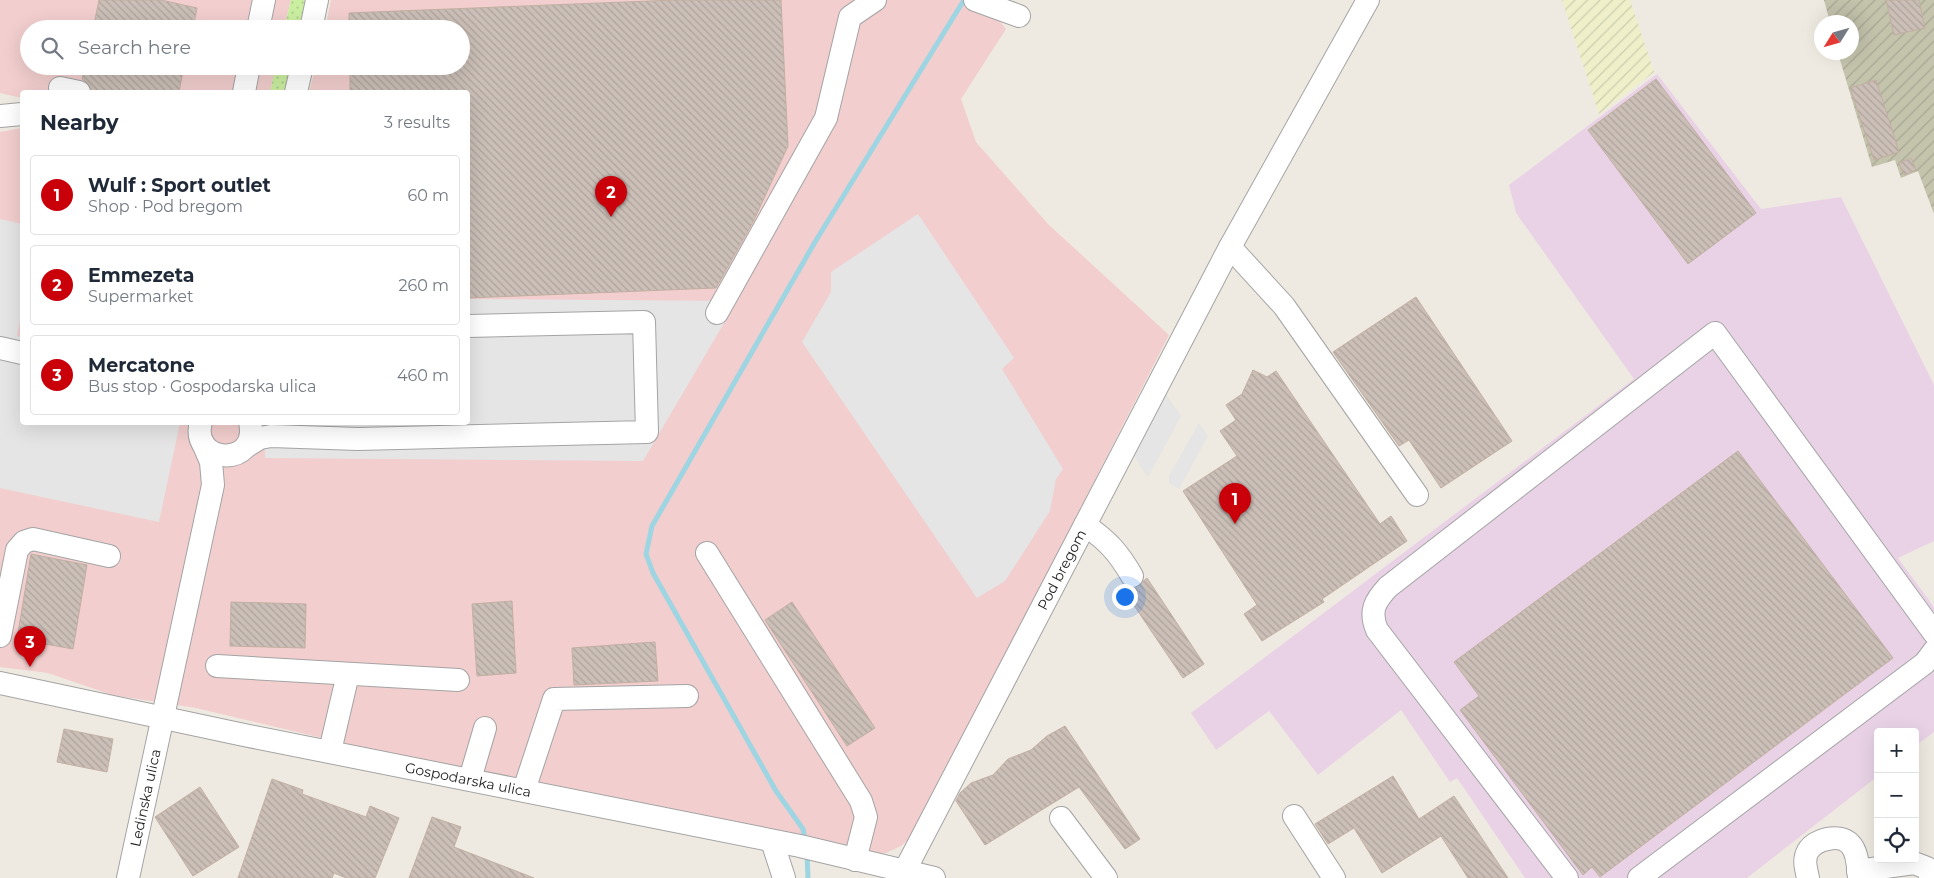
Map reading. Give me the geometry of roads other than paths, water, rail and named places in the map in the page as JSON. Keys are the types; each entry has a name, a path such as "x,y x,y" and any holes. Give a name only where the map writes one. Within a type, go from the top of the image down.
{"street":[{"path":"260,20 264,0"},
{"path":"313,20 318,0"},
{"path":"717,313 826,118 850,17 875,0"},
{"path":"975,0 1020,16"},
{"name":"Pod bregom","path":"904,872 1219,267 1368,0"},
{"path":"244,90 247,75"},
{"path":"296,90 300,75"},
{"path":"0,116 20,114"},
{"path":"1230,247 1284,306 1417,495"},
{"path":"202,432 206,448 219,456 235,455 260,438 271,436 358,439 647,432 644,322 470,326"},
{"path":"1567,878 1377,630 1373,621 1372,608 1376,599 1388,587 1715,334 1934,634"},
{"path":"0,348 20,353"},
{"path":"212,485 224,465 244,449 252,431 251,425"},
{"path":"202,432 211,462 212,485"},
{"name":"Ledinska ulica","path":"128,878 212,485"},
{"path":"1085,525 1113,547 1132,576"},
{"path":"0,636 17,550 24,542 33,539 109,556"},
{"path":"707,553 860,801 866,817 856,860"},
{"path":"1639,878 1925,663 1934,651"},
{"path":"217,666 458,680"},
{"path":"330,751 348,674"},
{"name":"Gospodarska ulica","path":"0,683 810,848 934,878"},
{"path":"524,790 554,700 687,696"},
{"path":"470,780 485,728"},
{"path":"1294,816 1334,878"},
{"path":"1061,818 1106,878"},
{"path":"1808,878 1805,861 1809,849 1819,841 1838,838 1850,843 1856,854 1859,875 1914,863 1927,868 1931,878"},
{"path":"772,841 784,878"}],"waterway":[{"path":"805,840 803,829 776,791 653,573 646,554 652,526 815,242 964,0"},
{"path":"807,854 808,878"}],"place":[{"name":"Emmezeta","path":"611,217"},
{"name":"Wulf : Sport outlet","path":"1235,524"},
{"name":"Mercatone","path":"30,667"}]}
